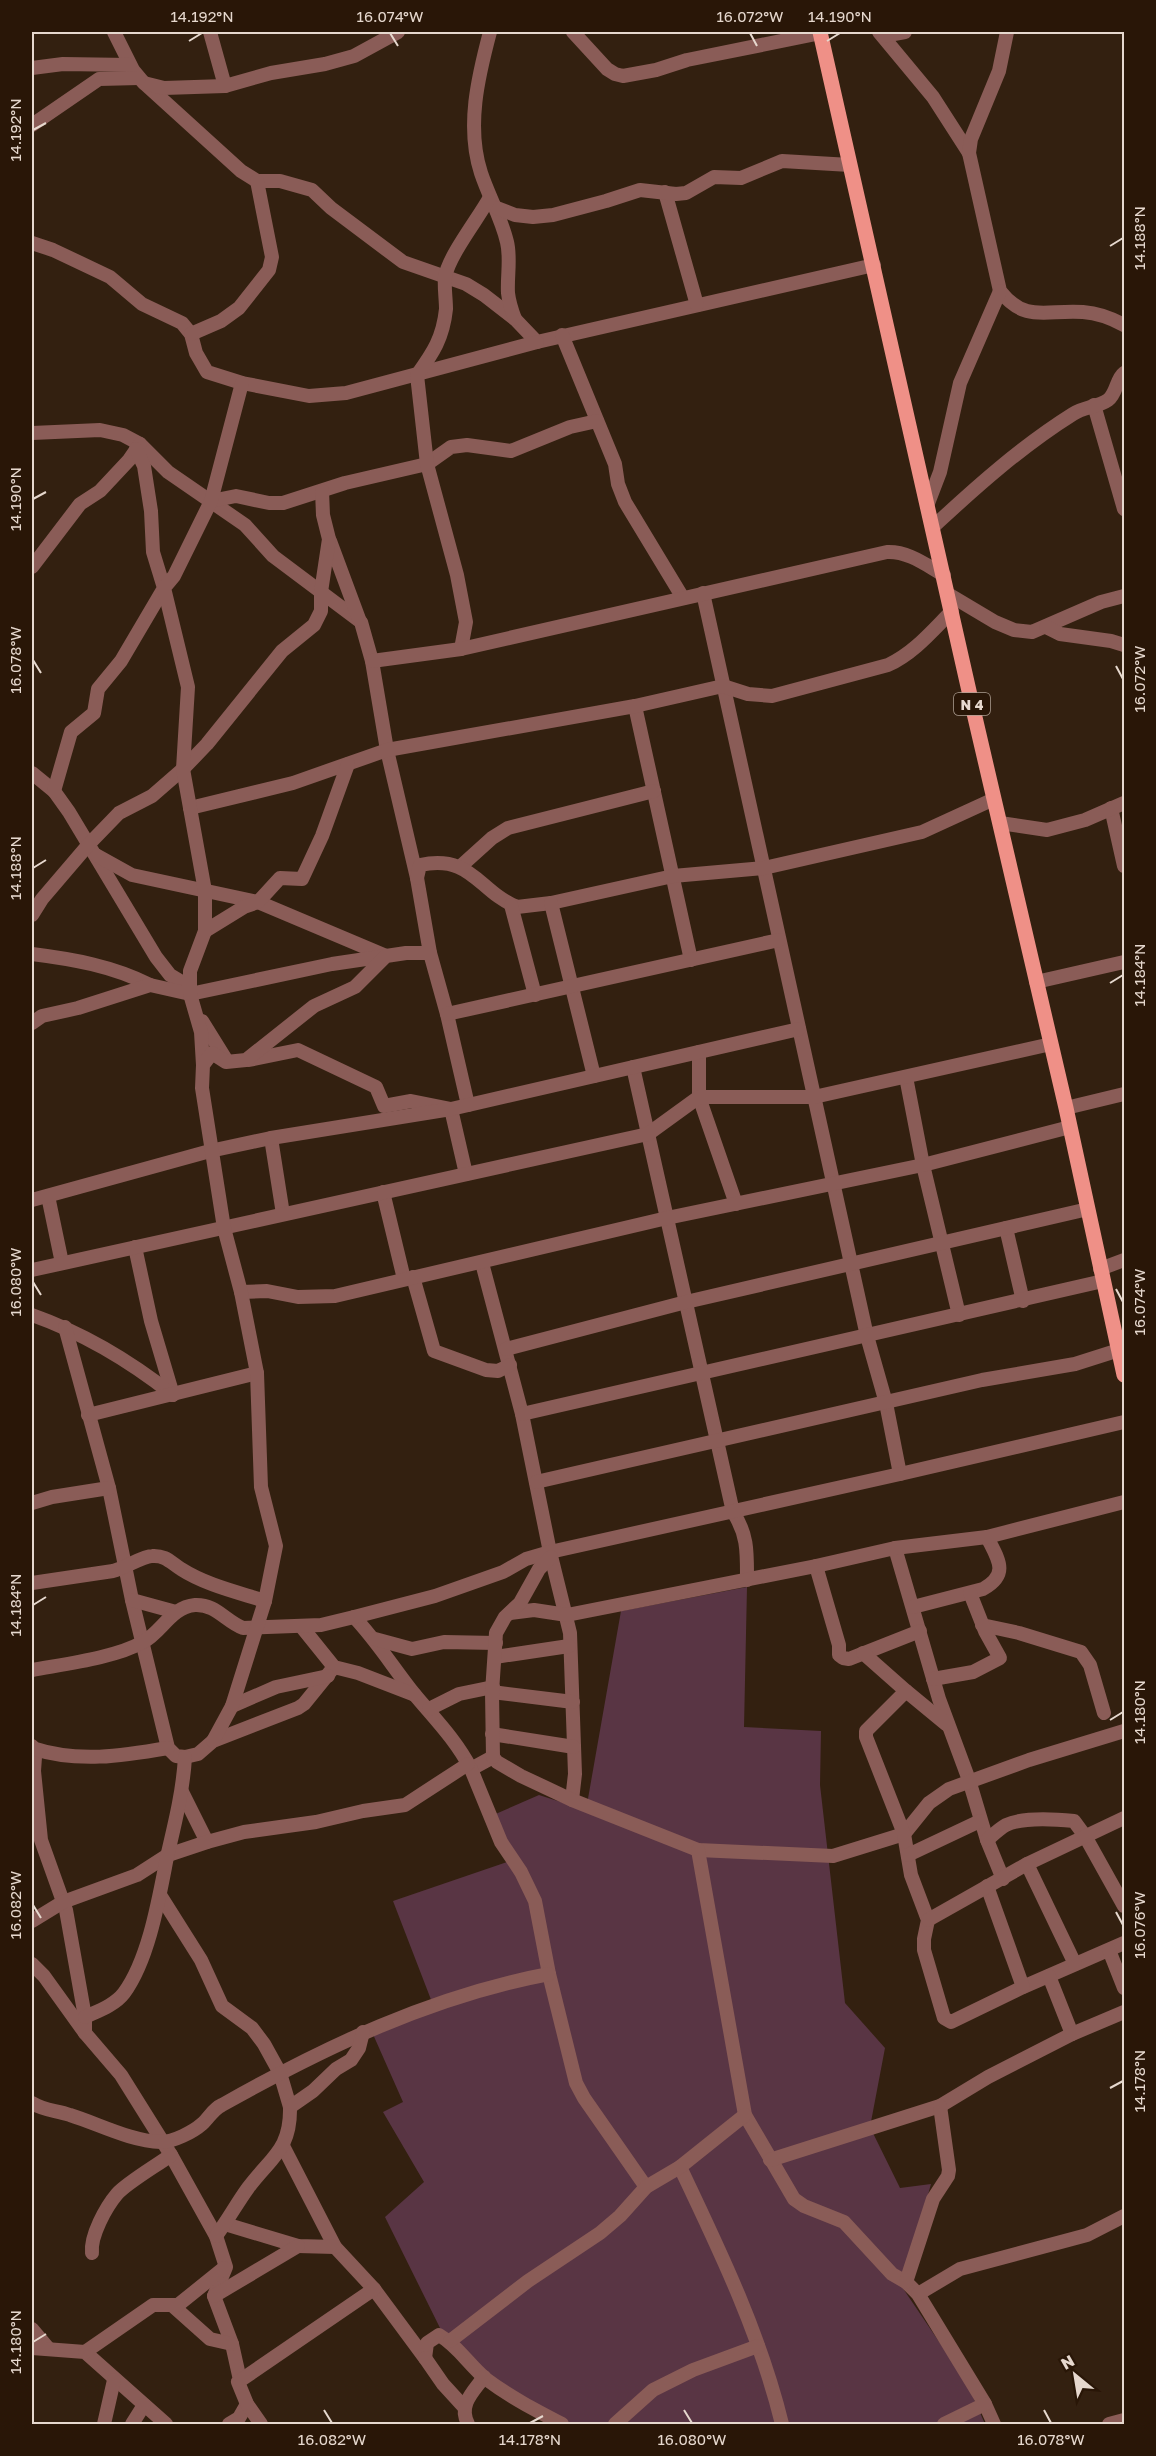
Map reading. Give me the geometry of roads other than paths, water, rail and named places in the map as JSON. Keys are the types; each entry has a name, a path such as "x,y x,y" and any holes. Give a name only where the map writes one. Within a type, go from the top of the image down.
{"main road":[{"name":"N 4","path":"820,32 1066,1108 1124,1373"}],"street":[{"path":"114,32 130,65 141,80 241,171 257,181 280,181 312,190 403,262 466,284 484,295 515,320 537,342"},
{"path":"210,32 225,86"},
{"path":"32,125 99,79 141,80 164,88 225,86 271,73 325,64 354,56 398,32"},
{"path":"490,32 475,93 475,145 480,170 509,254 508,292 515,320"},
{"path":"573,32 607,69 624,76 656,70 687,60 820,32"},
{"path":"881,34 905,32"},
{"path":"969,153 971,139 999,71 1007,32"},
{"path":"881,34 933,97 969,153 1000,291 1011,305 1026,312 1085,312 1125,325"},
{"path":"32,68 63,64 130,65"},
{"path":"493,203 515,214 533,217 553,215 640,190 686,193 714,177 741,178 782,161 850,165"},
{"path":"191,334 221,321 239,308 268,270 272,257 257,181"},
{"path":"665,192 697,305"},
{"path":"461,649 466,622 457,575 427,464 417,375 436,349 443,329 446,308 445,276 457,247 493,203"},
{"path":"32,243 53,250 110,277 142,304 182,323 191,334 196,353 207,372 242,383 309,396 346,393 562,335 873,265"},
{"path":"927,506 940,472 960,383 1000,291"},
{"path":"562,335 615,464 618,484 625,502 683,598"},
{"path":"933,527 990,474 1075,412 1107,400 1116,390 1121,375 1125,373"},
{"path":"54,791 71,732 94,713 98,689 122,661 164,588 174,576 211,501 242,383"},
{"path":"1094,405 1125,509"},
{"path":"211,501 236,496 269,503 283,503 345,483 427,464 451,447 467,446 510,451 570,427 597,421"},
{"path":"32,433 100,430 123,435 168,472 245,525 273,556 361,622"},
{"path":"32,567 80,504 100,491 138,446"},
{"path":"138,446 144,466 151,511 153,552 188,687 183,769 205,891 206,931 190,971 190,990 201,1032 202,1088 210,1151 224,1228 241,1292 257,1373 261,1487 276,1546 265,1601 232,1706 213,1741"},
{"path":"322,491 323,514 329,540 361,622 372,661 387,750 417,878 430,953 468,1105"},
{"path":"32,915 42,899 92,849 119,813 152,796 183,769 207,744 282,651 314,625 321,611 321,592 329,540"},
{"path":"372,661 461,649 887,552 898,551 944,575"},
{"path":"702,593 835,1183 867,1336 886,1403 900,1474"},
{"path":"948,594 994,622 1014,630 1032,632 1101,602 1125,596"},
{"path":"190,808 293,783 387,750 635,706 723,686 748,694 772,696 888,665 911,652 952,611"},
{"path":"1046,627 1060,634 1125,645"},
{"path":"635,706 691,960"},
{"path":"206,931 244,907 258,902 280,878 302,879 322,836 348,764"},
{"path":"32,773 54,791 92,849 156,957 170,975 190,990"},
{"path":"461,866 492,838 508,828 654,791"},
{"path":"417,878 420,865 437,862 461,866 511,905 518,907 551,903 673,876 764,868 922,832 994,799"},
{"path":"1000,823 1047,830 1085,820 1118,806 1125,866"},
{"path":"92,849 132,876 258,902 386,956"},
{"path":"551,903 594,1076"},
{"path":"511,905 536,995"},
{"path":"447,1014 779,940"},
{"path":"32,954 72,959 128,974 150,985 190,990 332,963 406,953 430,953"},
{"path":"195,1011 226,1060 246,1060 314,1005 355,987 386,956"},
{"path":"1036,982 1125,962"},
{"path":"32,1023 42,1016 78,1008 150,985"},
{"path":"32,1200 210,1151 271,1138 451,1109 799,1029"},
{"path":"32,1270 648,1134 699,1097 814,1097 1051,1044"},
{"path":"203,1065 212,1053 226,1062 298,1050 376,1087 384,1106 411,1101 451,1109"},
{"path":"699,1052 699,1097 736,1204"},
{"path":"633,1067 733,1512 744,1528 747,1580"},
{"path":"906,1077 923,1165 959,1315"},
{"path":"1066,1108 1125,1094"},
{"path":"451,1109 466,1174"},
{"path":"241,1292 267,1291 298,1298 335,1296 667,1218 923,1165 1070,1127"},
{"path":"271,1138 283,1214"},
{"path":"383,1192 408,1279 434,1351 486,1370 498,1371 510,1365"},
{"path":"48,1196 62,1263"},
{"path":"506,1349 686,1302 1088,1209"},
{"path":"1006,1228 1023,1301"},
{"path":"135,1246 151,1322 173,1395"},
{"path":"522,1414 1023,1301 1101,1275 1125,1260"},
{"path":"482,1263 522,1414 550,1554 567,1615 575,1774 572,1800"},
{"path":"32,1315 64,1327 138,1367 173,1395"},
{"path":"64,1327 109,1488 120,1569 132,1596 168,1748 176,1756 185,1757 198,1754 213,1741 304,1704 331,1672"},
{"path":"536,1482 982,1380 1075,1364 1119,1350"},
{"path":"88,1415 257,1373"},
{"path":"32,1670 108,1655 143,1643 176,1612 194,1605 212,1607 243,1628 321,1625 430,1598 503,1572 526,1559 1125,1422"},
{"path":"32,1503 52,1497 109,1488"},
{"path":"510,1613 534,1610 567,1615 816,1566 895,1548 987,1537 1125,1502"},
{"path":"913,1607 984,1589 993,1584 998,1577 998,1560 987,1537"},
{"path":"895,1548 933,1679 969,1780 980,1821 1003,1879"},
{"path":"550,1554 520,1603 500,1624 495,1650 493,1757 497,1762 521,1776 572,1800 698,1850 834,1856 904,1834 928,1803 941,1793 969,1780 1125,1731"},
{"path":"32,1583 120,1569 150,1555 166,1557 190,1574 265,1601"},
{"path":"816,1566 839,1655 843,1658 849,1659 920,1630"},
{"path":"933,1679 973,1672 1000,1658 982,1625 970,1593"},
{"path":"132,1596 176,1612"},
{"path":"354,1617 375,1639 415,1695 460,1749 470,1767 501,1842 521,1872 535,1901 549,1974 580,2091 646,2187"},
{"path":"982,1625 1081,1652 1090,1665 1104,1713"},
{"path":"301,1626 331,1672"},
{"path":"375,1639 412,1649 444,1642 495,1650 569,1646"},
{"path":"863,1653 949,1726"},
{"path":"232,1706 276,1687 331,1672 358,1673 415,1695"},
{"path":"429,1709 459,1694 493,1689 573,1702"},
{"path":"906,1691 866,1731 866,1737 904,1834 911,1875 928,1920 924,1950 944,2018 951,2022 1023,1987 1125,1943"},
{"path":"492,1734 574,1747"},
{"path":"32,1747 54,1755 89,1757 125,1755 168,1748"},
{"path":"32,1747 35,1757 34,1771 41,1840 63,1902 85,2017 85,2032"},
{"path":"85,2017 123,1996 139,1966 160,1895 183,1792 185,1757"},
{"path":"32,1921 63,1902 137,1875 168,1855 244,1833 405,1805 470,1767 493,1757"},
{"path":"183,1792 207,1842"},
{"path":"928,1920 1027,1864 1125,1818"},
{"path":"987,1840 1008,1824 1048,1819 1074,1821 1124,1904"},
{"path":"908,1855 980,1821"},
{"path":"698,1850 745,2115 794,2199 804,2206 844,2222 892,2274 906,2282 918,2294 985,2404 994,2424"},
{"path":"1027,1864 1075,1964"},
{"path":"987,1886 1023,1987"},
{"path":"160,1895 201,1960 222,2006 252,2028 280,2073 290,2107 290,2126 283,2146 248,2188 220,2230"},
{"path":"1109,1950 1125,1988"},
{"path":"32,1964 44,1976 85,2032 121,2075 220,2230 226,2267 214,2296 232,2344 240,2380 238,2382 247,2404 261,2424"},
{"path":"32,2103 46,2111 62,2112 114,2132 162,2142 189,2132 204,2123 219,2106 363,2032 499,1983 549,1974"},
{"path":"1049,1976 1072,2034"},
{"path":"770,2160 940,2106 988,2077 1072,2034 1125,2012"},
{"path":"290,2107 314,2091 336,2070 351,2060 359,2048 363,2032"},
{"path":"906,2282 933,2199 949,2170 940,2106"},
{"path":"450,2341 528,2281 600,2233 620,2216 646,2187 680,2167 745,2115"},
{"path":"283,2146 334,2247 374,2289 443,2384 464,2407 468,2424"},
{"path":"92,2253 93,2237 118,2193 171,2155"},
{"path":"680,2167 741,2296 782,2424"},
{"path":"918,2294 960,2269 1088,2235 1125,2216"},
{"path":"220,2230 298,2246 334,2247"},
{"path":"214,2296 298,2246"},
{"path":"173,2306 183,2301 226,2267"},
{"path":"240,2380 374,2289"},
{"path":"85,2352 153,2305 161,2304 173,2306 210,2339 232,2344"},
{"path":"32,2329 48,2348"},
{"path":"425,2358 428,2343 439,2335 450,2341 484,2377 512,2398 562,2424"},
{"path":"615,2424 653,2390 693,2370 758,2346"},
{"path":"32,2348 85,2352 166,2424"},
{"path":"464,2407 467,2398 484,2377"},
{"path":"104,2424 114,2380"},
{"path":"229,2424 239,2418 247,2404"},
{"path":"944,2424 985,2404"},
{"path":"132,2424 144,2405"},
{"path":"1109,2424 1125,2420"}]}
